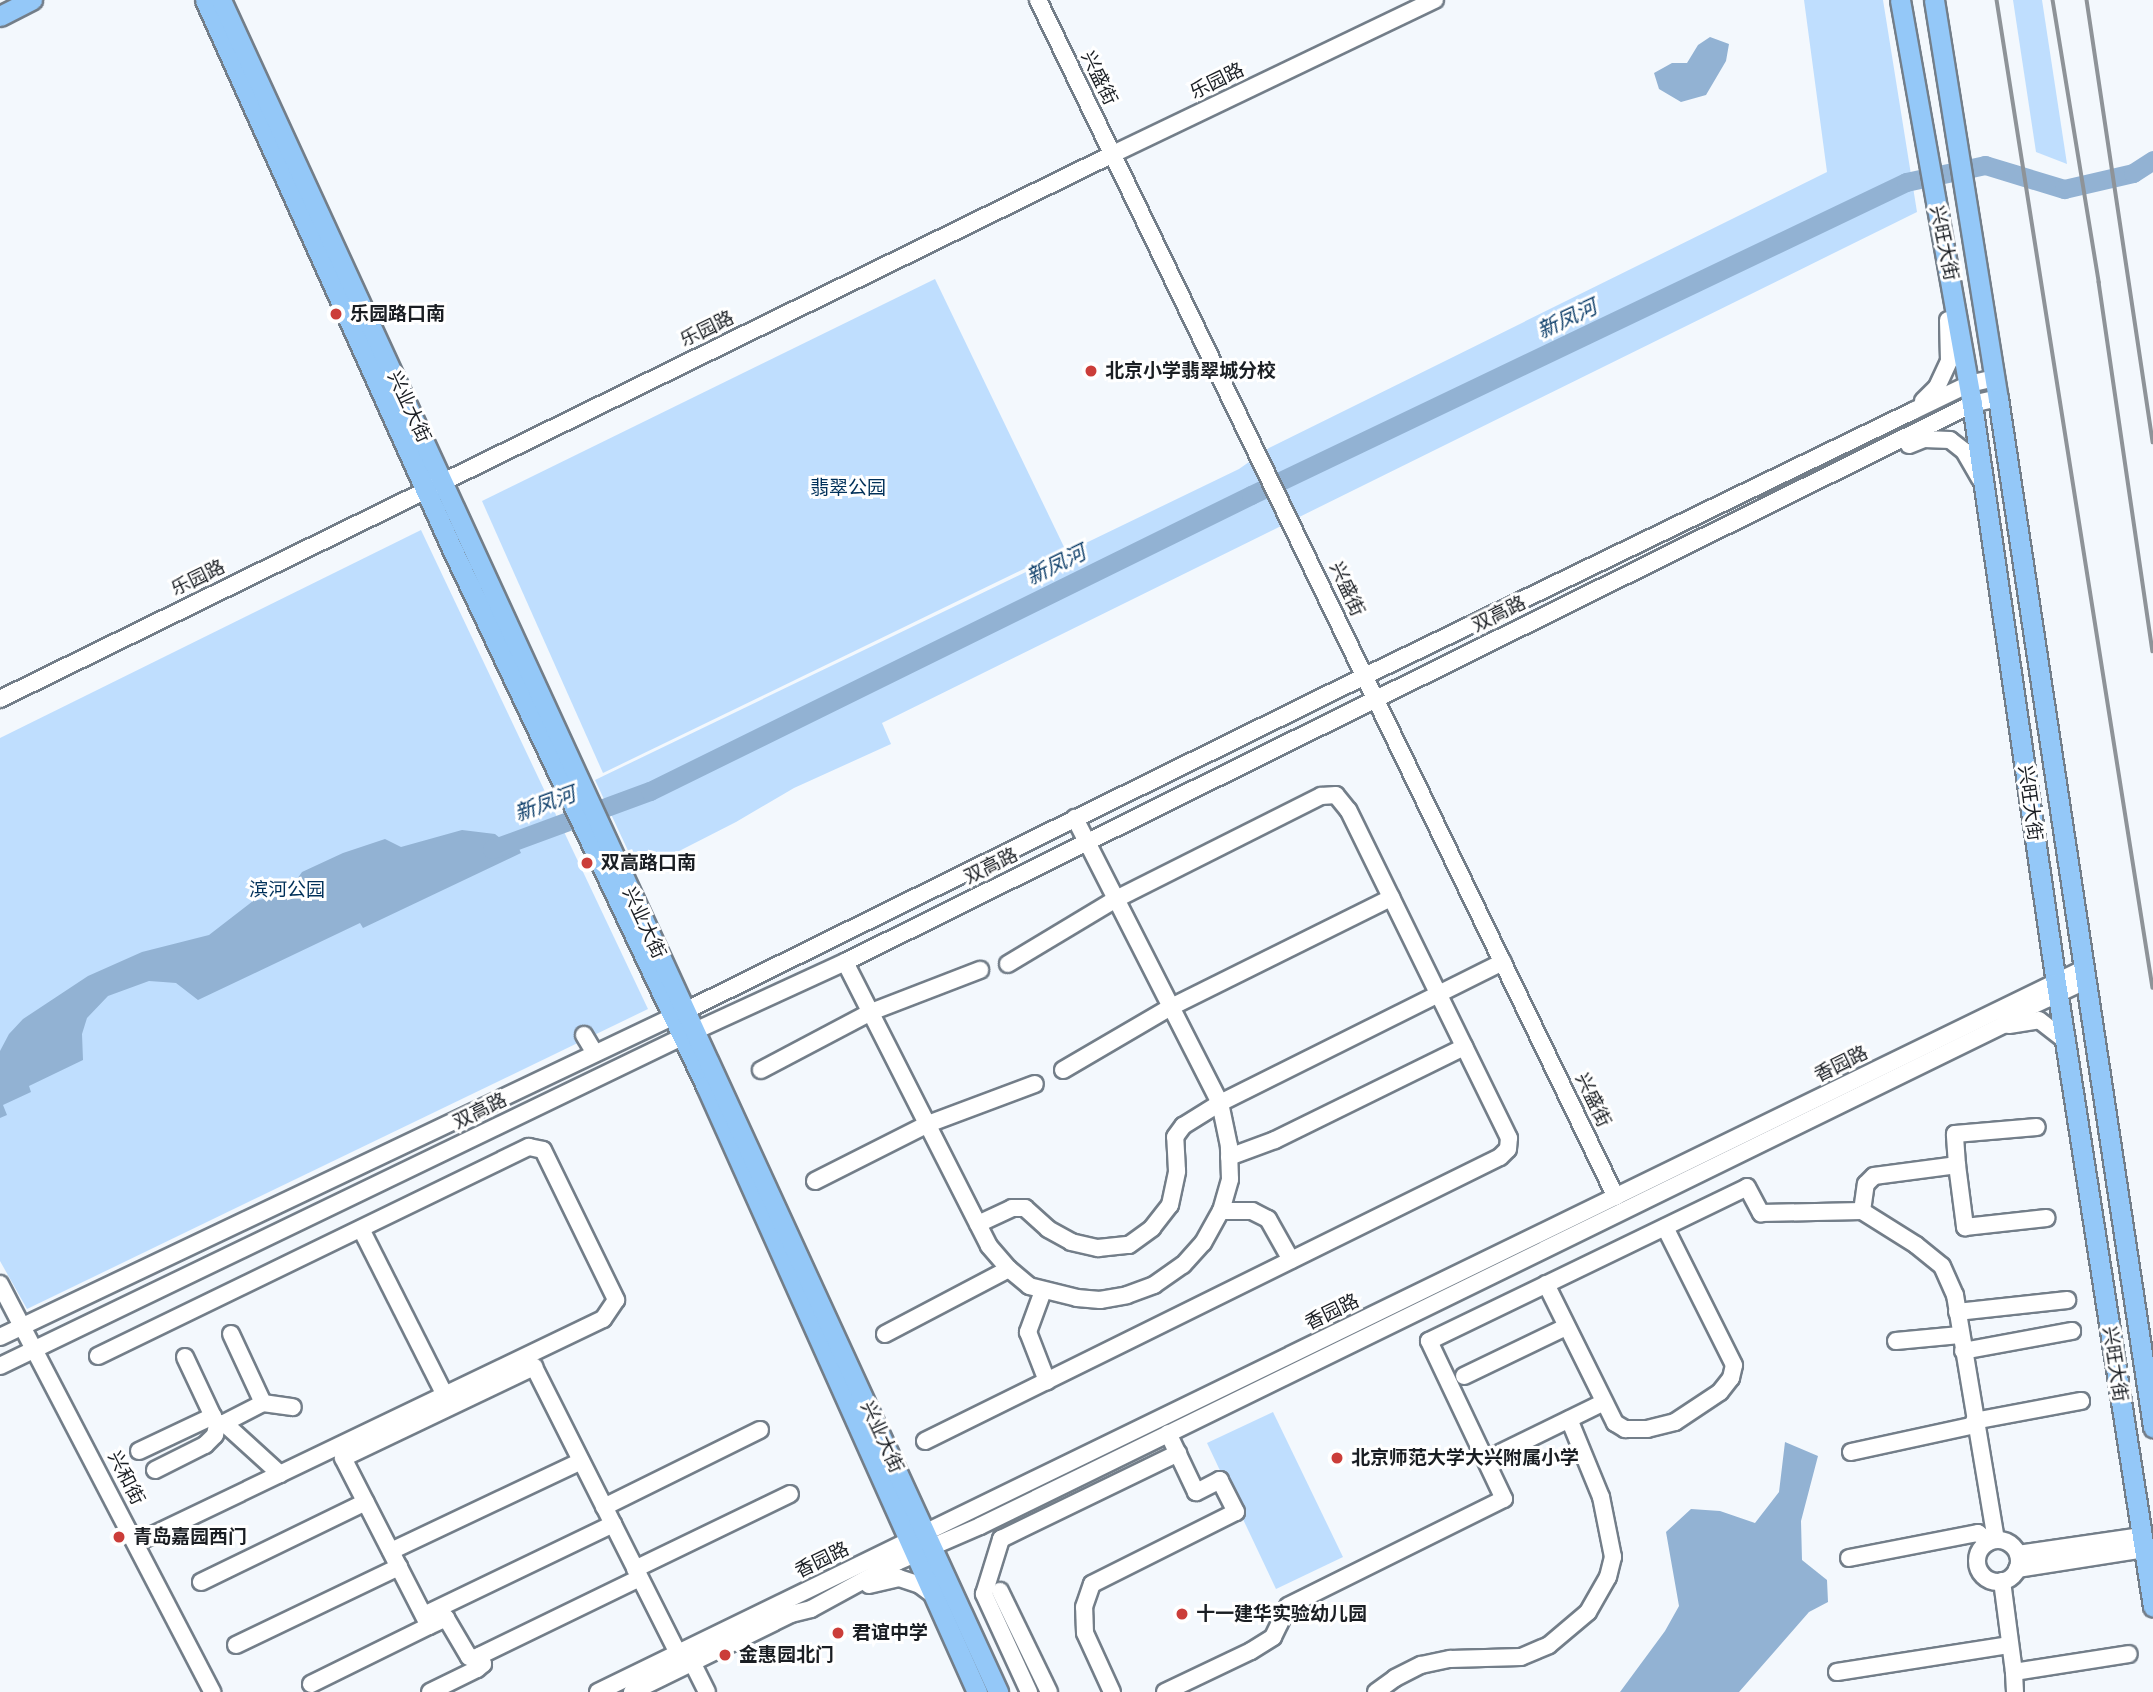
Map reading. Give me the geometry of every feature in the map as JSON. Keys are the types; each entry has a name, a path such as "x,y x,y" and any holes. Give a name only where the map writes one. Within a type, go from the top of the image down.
{"main road":[{"path":"0,16 32,0"},
{"name":"兴业大街","path":"205,0 679,1013 920,1544 998,1692"},
{"name":"兴业大街","path":"221,0 434,486"},
{"name":"兴旺大街","path":"1900,0 1969,384 2057,988 2153,1607"},
{"name":"兴旺大街","path":"1934,0 1998,398 2153,1427"},
{"path":"1963,347 1975,355 1989,343"},
{"path":"1983,477 1993,455 2007,461"},
{"name":"兴业大街","path":"920,1544 932,1594 976,1692"}],"street":[{"name":"兴盛街","path":"1038,0 1616,1196"},
{"name":"乐园路","path":"0,699 1113,154 1435,0"},
{"path":"1913,411 1937,387 1950,361 1944,244"},
{"name":"双高路","path":"0,1336 679,1013 1365,676 1969,384 1994,378"},
{"name":"双高路","path":"0,1366 688,1034 845,962 1972,404 1998,398"},
{"path":"1847,466 1937,437 1950,440 1964,451 1983,477"},
{"path":"925,1441 1500,1157 1508,1149 1509,1138 1348,810 1336,795 1321,796 1116,899 1008,964"},
{"path":"845,962 989,1246 1009,1269 1029,1286 1043,1291 1100,1300 1127,1296 1154,1285 1183,1265 1203,1243 1221,1210 1230,1179 1220,1103 1075,818"},
{"path":"1063,1070 1171,1007 1391,898"},
{"path":"978,1224 1012,1208 1025,1208 1048,1228 1071,1242 1098,1248 1129,1245 1152,1228 1170,1205 1177,1171 1175,1137 1183,1126 1220,1103 1503,962"},
{"path":"761,1070 871,1012 980,970"},
{"name":"香园路","path":"598,1692 685,1655 791,1614 811,1609 847,1591 852,1584 920,1544 1616,1196 2084,975"},
{"name":"香园路","path":"632,1692 685,1655 920,1544 1168,1433 2003,1025 2057,988"},
{"path":"2003,1025 2039,1020 2065,1040"},
{"path":"584,1034 595,1053"},
{"path":"1229,1157 1275,1140 1464,1047"},
{"path":"815,1181 928,1124 1035,1084"},
{"path":"2037,1128 1955,1134 1957,1165 1965,1227 2047,1218"},
{"path":"98,1356 529,1147 543,1150 616,1300 603,1319 136,1543"},
{"path":"1862,1211 1866,1184 1874,1176 1957,1165"},
{"path":"1165,1692 1251,1651 1273,1637 1288,1606 1503,1499 1429,1341 1747,1187 1761,1213 1862,1211 1916,1245 1942,1266 1955,1296 1993,1541"},
{"path":"1221,1210 1252,1211 1268,1219 1291,1260"},
{"path":"1546,1284 1615,1423 1625,1429 1647,1429 1675,1422 1720,1392 1731,1378 1734,1365 1665,1227"},
{"path":"362,1229 445,1395"},
{"path":"885,1334 1009,1269"},
{"name":"兴和街","path":"0,1284 212,1692"},
{"path":"1043,1291 1028,1332 1047,1381"},
{"path":"1957,1312 2067,1300"},
{"path":"1464,1376 1566,1327"},
{"path":"1896,1341 1961,1343 2072,1331"},
{"path":"231,1334 263,1403"},
{"path":"185,1357 218,1421 281,1474"},
{"path":"426,1620 343,1458 534,1367 638,1573 707,1692"},
{"path":"1851,1452 2081,1401"},
{"path":"1498,1454 1604,1402"},
{"path":"139,1451 263,1403 293,1407"},
{"path":"1376,1692 1395,1678 1421,1665 1450,1659 1521,1657 1549,1645 1588,1612 1608,1577 1613,1557 1601,1497 1569,1419"},
{"path":"155,1470 205,1445 215,1435 218,1421"},
{"path":"604,1507 760,1430"},
{"path":"1112,1692 1085,1633 1084,1607 1091,1584 1236,1512 1220,1480 1196,1492 1168,1433"},
{"path":"1029,1692 984,1594 1001,1539 1178,1453"},
{"path":"391,1551 581,1461"},
{"path":"426,1620 446,1618 469,1657 480,1656 790,1494"},
{"path":"201,1582 366,1502"},
{"path":"312,1684 426,1620 613,1524"},
{"path":"1849,1558 1978,1533 1993,1541 2010,1543 2018,1561"},
{"path":"1993,1541 1978,1557 1979,1570 1989,1579 2002,1581"},
{"path":"2015,1692 2002,1581 2018,1561 2143,1542"},
{"path":"236,1645 399,1567"},
{"path":"847,1591 878,1580 899,1578 920,1585 932,1594"},
{"path":"1000,1591 1049,1692"},
{"path":"1838,1672 2010,1645"},
{"path":"2014,1672 2129,1654"},
{"path":"429,1692 477,1669 483,1664 480,1656"}],"green space":[{"path":"1804,0 1883,0 1917,212 882,723 891,744 794,788 736,822 638,872 595,780 1239,469 1269,448 1827,172"},
{"path":"2013,0 2042,0 2067,164 2036,152"},
{"name":"翡翠公园","path":"935,279 1065,549 603,773 482,501"},
{"name":"滨河公园","path":"421,530 648,1009 27,1309 0,1261 0,738"},
{"path":"1273,1412 1343,1557 1276,1589 1207,1443"}],"shaded area":[{"path":"1710,37 1729,44 1726,61 1706,95 1681,102 1659,89 1654,73 1672,63 1687,63 1698,45"},
{"path":"462,830 495,834 505,842 514,838 521,853 363,928 360,923 198,1000 176,983 149,981 108,996 87,1018 82,1034 83,1060 29,1086 31,1092 3,1105 7,1115 0,1118 0,1051 9,1034 23,1019 88,976 142,952 209,935 253,901 286,895 302,872 343,853 385,839 401,847"},
{"path":"1785,1442 1818,1456 1801,1521 1802,1560 1827,1580 1828,1602 1809,1612 1739,1692 1620,1692 1665,1631 1679,1606 1666,1532 1691,1509 1720,1511 1755,1523 1779,1492"}],"waterway":[{"name":"新凤河","path":"492,849 650,791 1251,495 1906,182 1985,165 2064,189 2133,173 2153,160"}],"railway":[{"path":"1997,0 2153,988"},
{"path":"2053,0 2099,282 2153,651"},
{"path":"2087,0 2153,442"}],"place":[{"name":"乐园路口南","path":"336,314"},
{"name":"北京小学翡翠城分校","path":"1091,371"},
{"name":"双高路口南","path":"587,863"},
{"name":"北京师范大学大兴附属小学","path":"1337,1458"},
{"name":"青岛嘉园西门","path":"119,1537"},
{"name":"十一建华实验幼儿园","path":"1182,1614"},
{"name":"君谊中学","path":"838,1633"},
{"name":"金惠园北门","path":"725,1655"}]}
